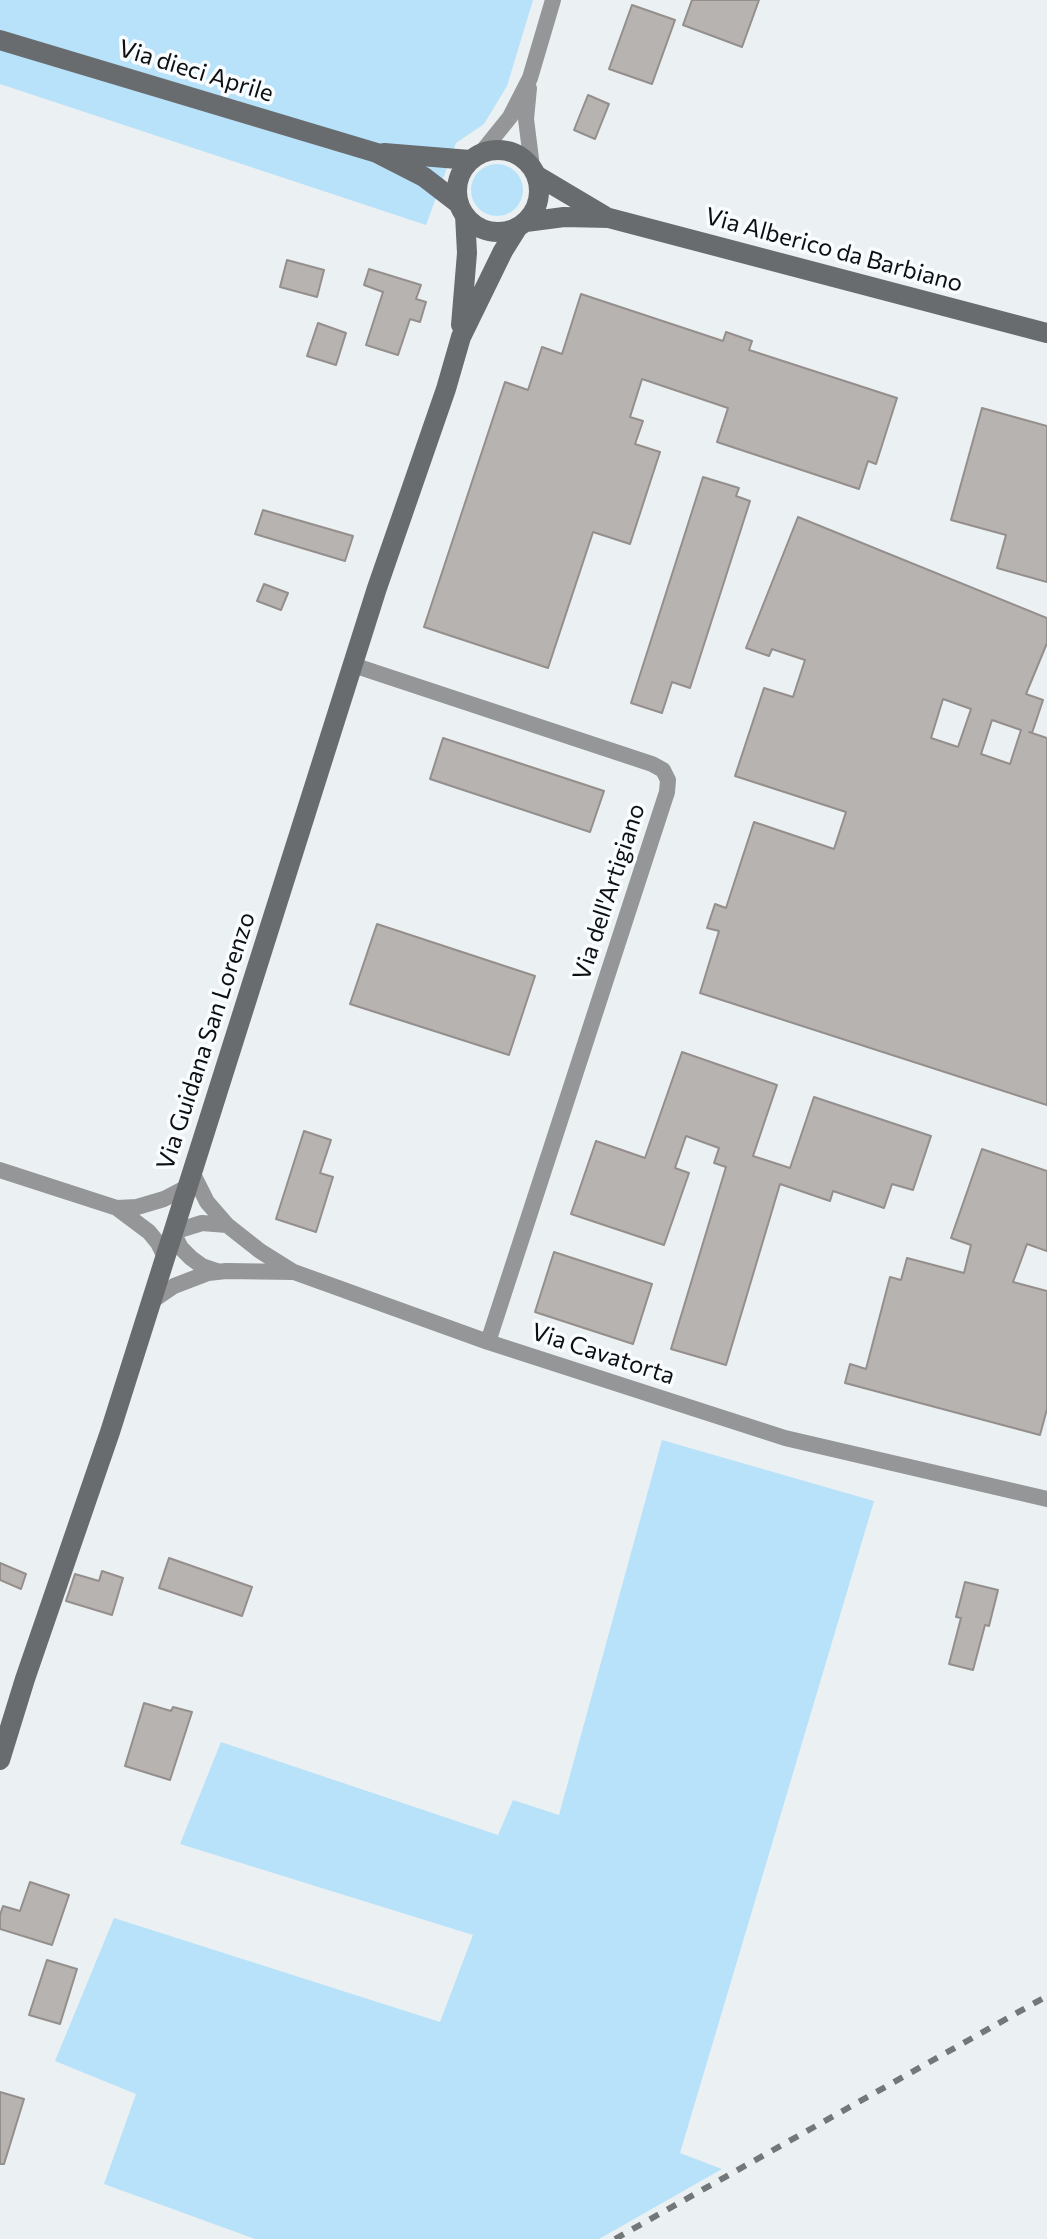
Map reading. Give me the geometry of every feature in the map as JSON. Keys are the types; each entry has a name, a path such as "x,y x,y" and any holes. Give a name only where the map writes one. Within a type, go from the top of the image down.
{"street":[{"path":"461,337 467,253 462,210 456,193 458,181 462,169 510,117 530,78 553,0"},
{"name":"Via dieci Aprile","path":"0,40 377,153 424,177 462,210"},
{"path":"461,337 503,251 534,212 538,200 539,187 526,119 530,78"},
{"path":"476,156 494,149 509,151 521,157 534,171"},
{"name":"Via dieci Aprile","path":"377,153 476,156"},
{"name":"Via Alberico da Barbiano","path":"534,171 609,218"},
{"path":"462,210 473,224 483,230 507,231 522,224"},
{"name":"Via Alberico da Barbiano","path":"522,224 564,217 609,218 1047,333"},
{"name":"Via Guidana San Lorenzo","path":"0,1760 110,1432 353,665 461,337"},
{"name":"Via dell'Artigiano","path":"353,665 658,766 668,780 662,807 488,1342"},
{"path":"0,1170 117,1208 149,1232 165,1257"},
{"path":"117,1208 137,1207 164,1199 190,1180 227,1225 294,1272"},
{"path":"218,1272 191,1258 181,1248 173,1232 202,1223 227,1225"},
{"name":"Via Cavatorta","path":"152,1301 174,1286 208,1273 294,1272 488,1342 785,1438 1047,1499"}],"shaded area":[{"path":"0,0 533,0 507,86 484,124 456,143 426,225 0,84"},
{"path":"497,164 515,172 523,190 515,208 497,216 479,208 471,190 479,172"},
{"path":"662,1440 874,1501 680,2153 722,2169 599,2239 255,2239 104,2184 136,2094 55,2061 114,1918 440,2022 473,1935 180,1844 221,1742 498,1835 513,1800 559,1815"}],"building":[{"path":"692,0 759,0 742,47 683,25"},
{"path":"632,5 675,20 652,84 609,69"},
{"path":"588,95 609,104 595,139 574,130"},
{"path":"287,260 324,270 317,297 280,287"},
{"path":"369,269 421,285 416,299 426,302 420,322 410,319 398,355 366,345 383,292 364,285"},
{"path":"581,294 723,341 726,332 752,341 749,350 897,398 876,464 868,461 859,489 717,442 728,408 642,379 630,417 643,421 635,444 660,452 630,544 593,532 548,668 424,627 505,382 528,390 542,347 562,354"},
{"path":"318,323 346,333 336,365 307,356"},
{"path":"982,408 1047,426 1047,582 997,568 1006,535 951,520"},
{"path":"703,477 739,488 736,496 750,501 690,688 672,682 662,713 631,703"},
{"path":"263,510 353,536 345,561 255,534"},
{"path":"798,517 1047,618 1047,643 1026,694 1043,700 1032,733 1047,738 1047,1105 700,993 719,931 707,928 715,904 726,908 754,822 834,849 846,812 735,776 764,688 793,697 805,660 772,649 769,656 746,648","holes":["943,699 971,709 958,747 931,738","992,720 1021,730 1010,764 981,754"]},
{"path":"264,584 288,593 281,610 257,601"},
{"path":"443,738 604,791 590,832 430,779"},
{"path":"377,924 535,976 509,1055 350,1004"},
{"path":"682,1052 777,1085 753,1156 790,1168 814,1097 931,1136 913,1190 892,1184 884,1208 833,1191 830,1201 780,1184 726,1365 671,1349 726,1167 714,1163 719,1148 686,1136 675,1168 689,1173 664,1245 571,1214 596,1141 645,1158"},
{"path":"304,1131 331,1140 320,1173 333,1177 316,1232 276,1219"},
{"path":"982,1149 1047,1171 1047,1251 1027,1244 1013,1282 1047,1291 1047,1409 1040,1435 845,1383 850,1364 866,1369 890,1277 901,1280 907,1258 964,1273 971,1245 951,1238"},
{"path":"554,1252 652,1284 633,1344 535,1312"},
{"path":"169,1558 252,1587 242,1616 159,1588"},
{"path":"0,1563 26,1574 21,1589 0,1580"},
{"path":"102,1571 123,1578 112,1615 66,1601 75,1574 99,1581"},
{"path":"965,1582 998,1590 973,1670 949,1664 961,1618 956,1617"},
{"path":"144,1703 171,1711 173,1707 192,1712 170,1780 125,1766"},
{"path":"30,1882 69,1895 52,1945 0,1929 3,1906 20,1911"},
{"path":"47,1960 77,1969 60,2024 29,2015"},
{"path":"0,2092 24,2099 4,2164 0,2164"}],"railway":[{"path":"615,2239 1047,1996"}]}
